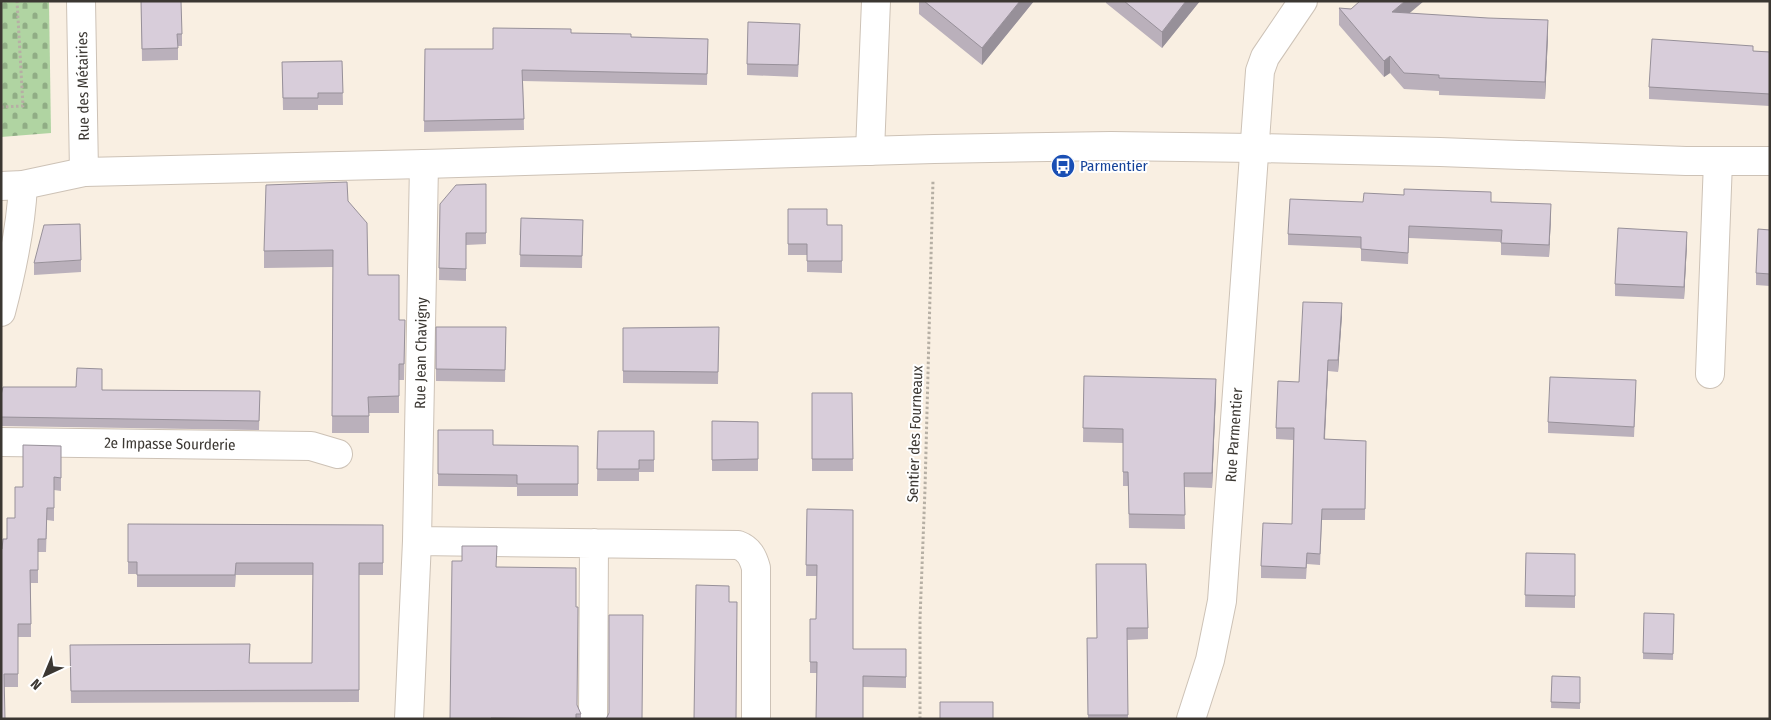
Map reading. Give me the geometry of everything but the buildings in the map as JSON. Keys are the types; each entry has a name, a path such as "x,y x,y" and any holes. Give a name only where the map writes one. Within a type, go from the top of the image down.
{"street":[{"name":"Rue des Métairies","path":"81,1 84,172"},
{"path":"870,151 876,1"},
{"name":"Rue Parmentier","path":"1191,719 1210,660 1222,601 1260,71 1266,57 1303,1"},
{"path":"1,312 13,267 22,211 12,186 84,172 1111,146 1770,162"},
{"path":"1710,374 1718,161"},
{"name":"Rue Jean Chavigny","path":"409,719 418,541 424,164"},
{"name":"2e Impasse Sourderie","path":"1,442 311,446 338,454"},
{"path":"418,541 738,545 745,547 754,559 756,568 756,719"},
{"path":"593,719 594,543"}],"path":[{"path":"1,107 23,106 17,1"},
{"name":"Sentier des Fourneaux","path":"920,719 920,619 934,149"}],"green space":[{"path":"1,1 49,1 51,133 1,137"}],"place":[{"name":"Parmentier","path":"1063,166"}]}
